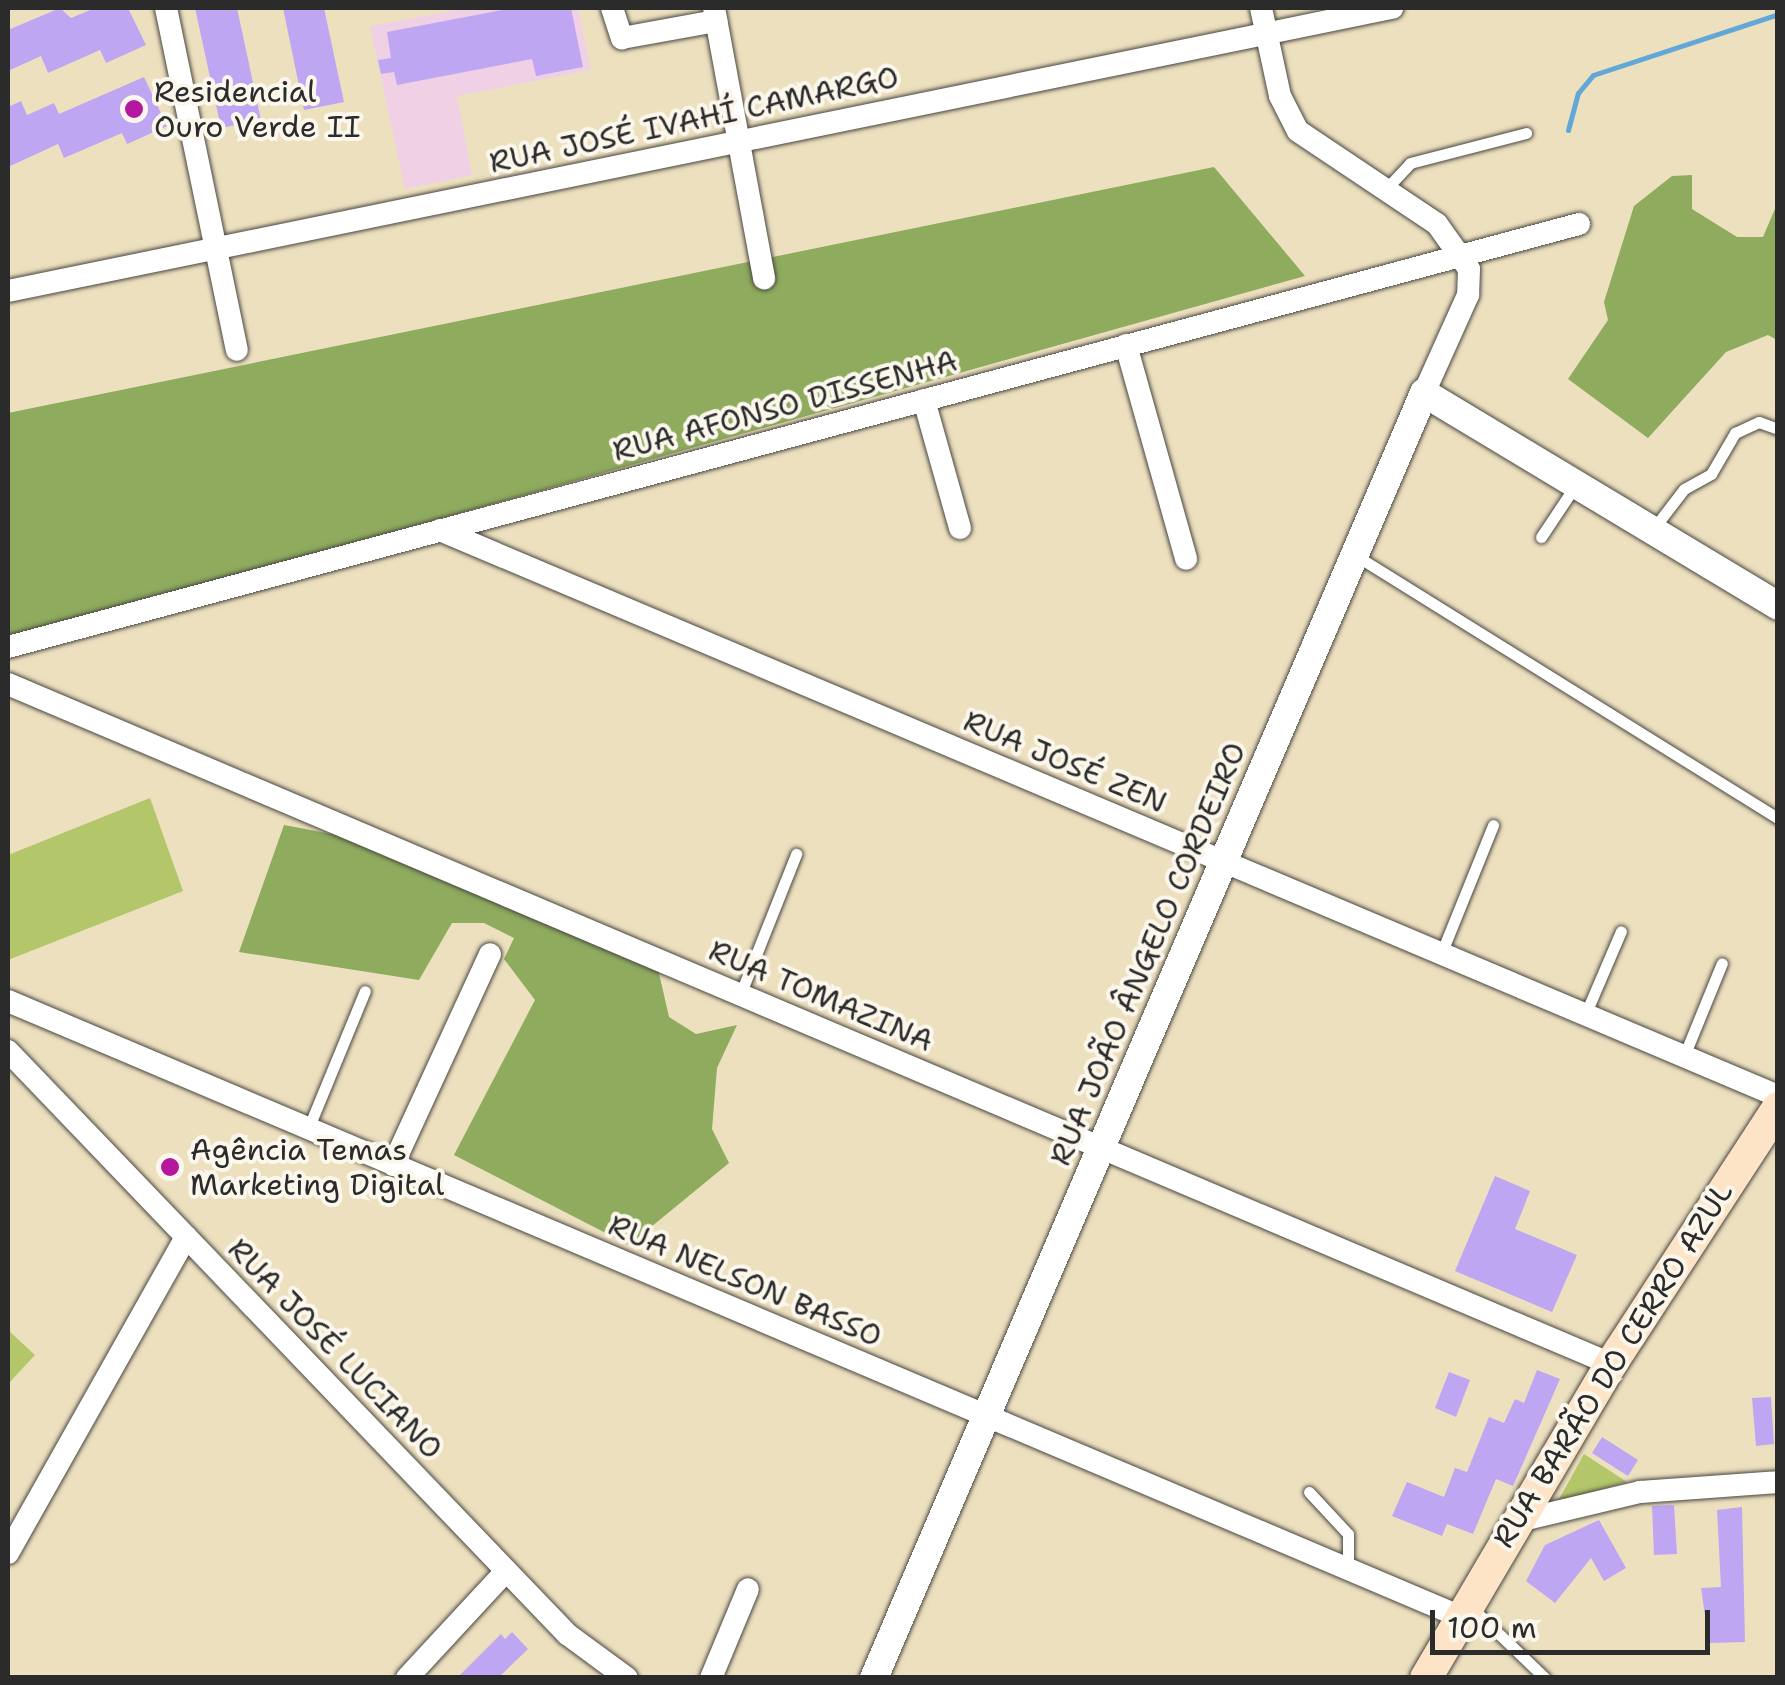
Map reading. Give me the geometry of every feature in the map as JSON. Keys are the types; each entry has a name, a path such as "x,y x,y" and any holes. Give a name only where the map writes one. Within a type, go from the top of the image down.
{"main road":[{"name":"RUA BARÃO DO CERRO AZUL","path":"1426,1678 1610,1364 1778,1108"}],"street":[{"path":"166,8 237,350"},
{"path":"612,8 622,38 715,14 764,278"},
{"path":"1262,8 1280,96 1298,131 1437,224 1463,255"},
{"name":"RUA JOSÉ IVAHÍ CAMARGO","path":"8,292 1392,8"},
{"name":"RUA AFONSO DISSENHA","path":"8,647 1579,224"},
{"name":"RUA JOÃO ÂNGELO CORDEIRO","path":"874,1678 1468,295 1463,255"},
{"path":"1126,345 1186,559"},
{"path":"1424,393 1778,606"},
{"path":"924,400 960,528"},
{"name":"RUA JOSÉ ZEN","path":"440,530 1778,1096"},
{"name":"RUA TOMAZINA","path":"8,684 1610,1364"},
{"path":"393,1165 490,954"},
{"name":"RUA NELSON BASSO","path":"8,1001 1348,1569 1463,1610"},
{"name":"RUA JOSÉ LUCIANO","path":"8,1052 580,1647 627,1678"},
{"path":"8,1553 186,1238"},
{"path":"1514,1522 1640,1492 1778,1482"},
{"path":"407,1678 506,1571"},
{"path":"711,1678 748,1589"}],"lane":[{"path":"1384,190 1410,163 1526,133"},
{"path":"1652,531 1684,489 1711,474 1735,433 1759,422 1778,429"},
{"path":"1541,536 1576,484"},
{"path":"1355,555 1778,818"},
{"path":"1441,954 1493,825"},
{"path":"740,995 796,854"},
{"path":"1585,1014 1621,931"},
{"path":"1684,1056 1722,963"},
{"path":"308,1129 366,991"},
{"path":"1309,1492 1348,1534 1348,1569"},
{"path":"1463,1610 1545,1678"}],"shaded area":[{"path":"468,8 578,8 591,70 457,96 472,175 405,189 370,26"}],"green space":[{"path":"1214,167 1305,276 8,640 8,413"},
{"path":"1692,175 1692,209 1737,237 1763,237 1777,204 1777,340 1768,335 1726,352 1648,438 1568,379 1608,320 1604,302 1634,206 1672,176"},
{"path":"150,798 183,891 8,960 8,855"},
{"path":"284,825 353,838 658,969 669,1017 696,1034 737,1025 717,1068 712,1129 729,1163 629,1245 454,1155 535,1000 504,959 514,938 484,923 452,923 419,980 239,952"},
{"path":"8,1330 35,1355 8,1384"},
{"path":"1584,1454 1627,1482 1558,1501"}],"building":[{"path":"60,8 71,18 95,8 128,8 146,45 106,63 100,50 48,73 41,56 8,71 8,30"},
{"path":"195,8 237,8 261,120 221,128"},
{"path":"283,8 324,8 344,102 304,110"},
{"path":"513,8 571,8 583,67 536,76 532,59 397,85 394,72 381,74 378,60 391,58 387,32"},
{"path":"144,77 167,126 127,144 122,133 64,158 58,144 8,167 8,107 21,101 27,115 54,103 59,114"},
{"path":"1495,1176 1530,1191 1515,1229 1577,1255 1552,1312 1455,1271"},
{"path":"1537,1370 1560,1379 1513,1486 1496,1479 1473,1534 1447,1524 1442,1536 1392,1516 1407,1482 1444,1497 1455,1468 1467,1472 1489,1417 1504,1423 1515,1399 1524,1403"},
{"path":"1449,1372 1470,1380 1456,1417 1435,1408"},
{"path":"1771,1397 1774,1444 1756,1446 1752,1398"},
{"path":"1602,1437 1638,1460 1628,1476 1592,1453"},
{"path":"1674,1505 1677,1554 1654,1555 1652,1506"},
{"path":"1742,1507 1745,1642 1709,1643 1701,1588 1721,1587 1717,1510"},
{"path":"1599,1520 1626,1568 1604,1581 1591,1558 1555,1603 1526,1581 1545,1545"},
{"path":"512,1632 528,1649 498,1678 457,1678 501,1634 505,1639"}],"waterway":[{"path":"1568,130 1578,93 1593,75 1778,14"}],"place":[{"name":"Residencial Ouro Verde II","path":"134,109"},
{"name":"Agência Temas Marketing Digital","path":"170,1167"}]}
